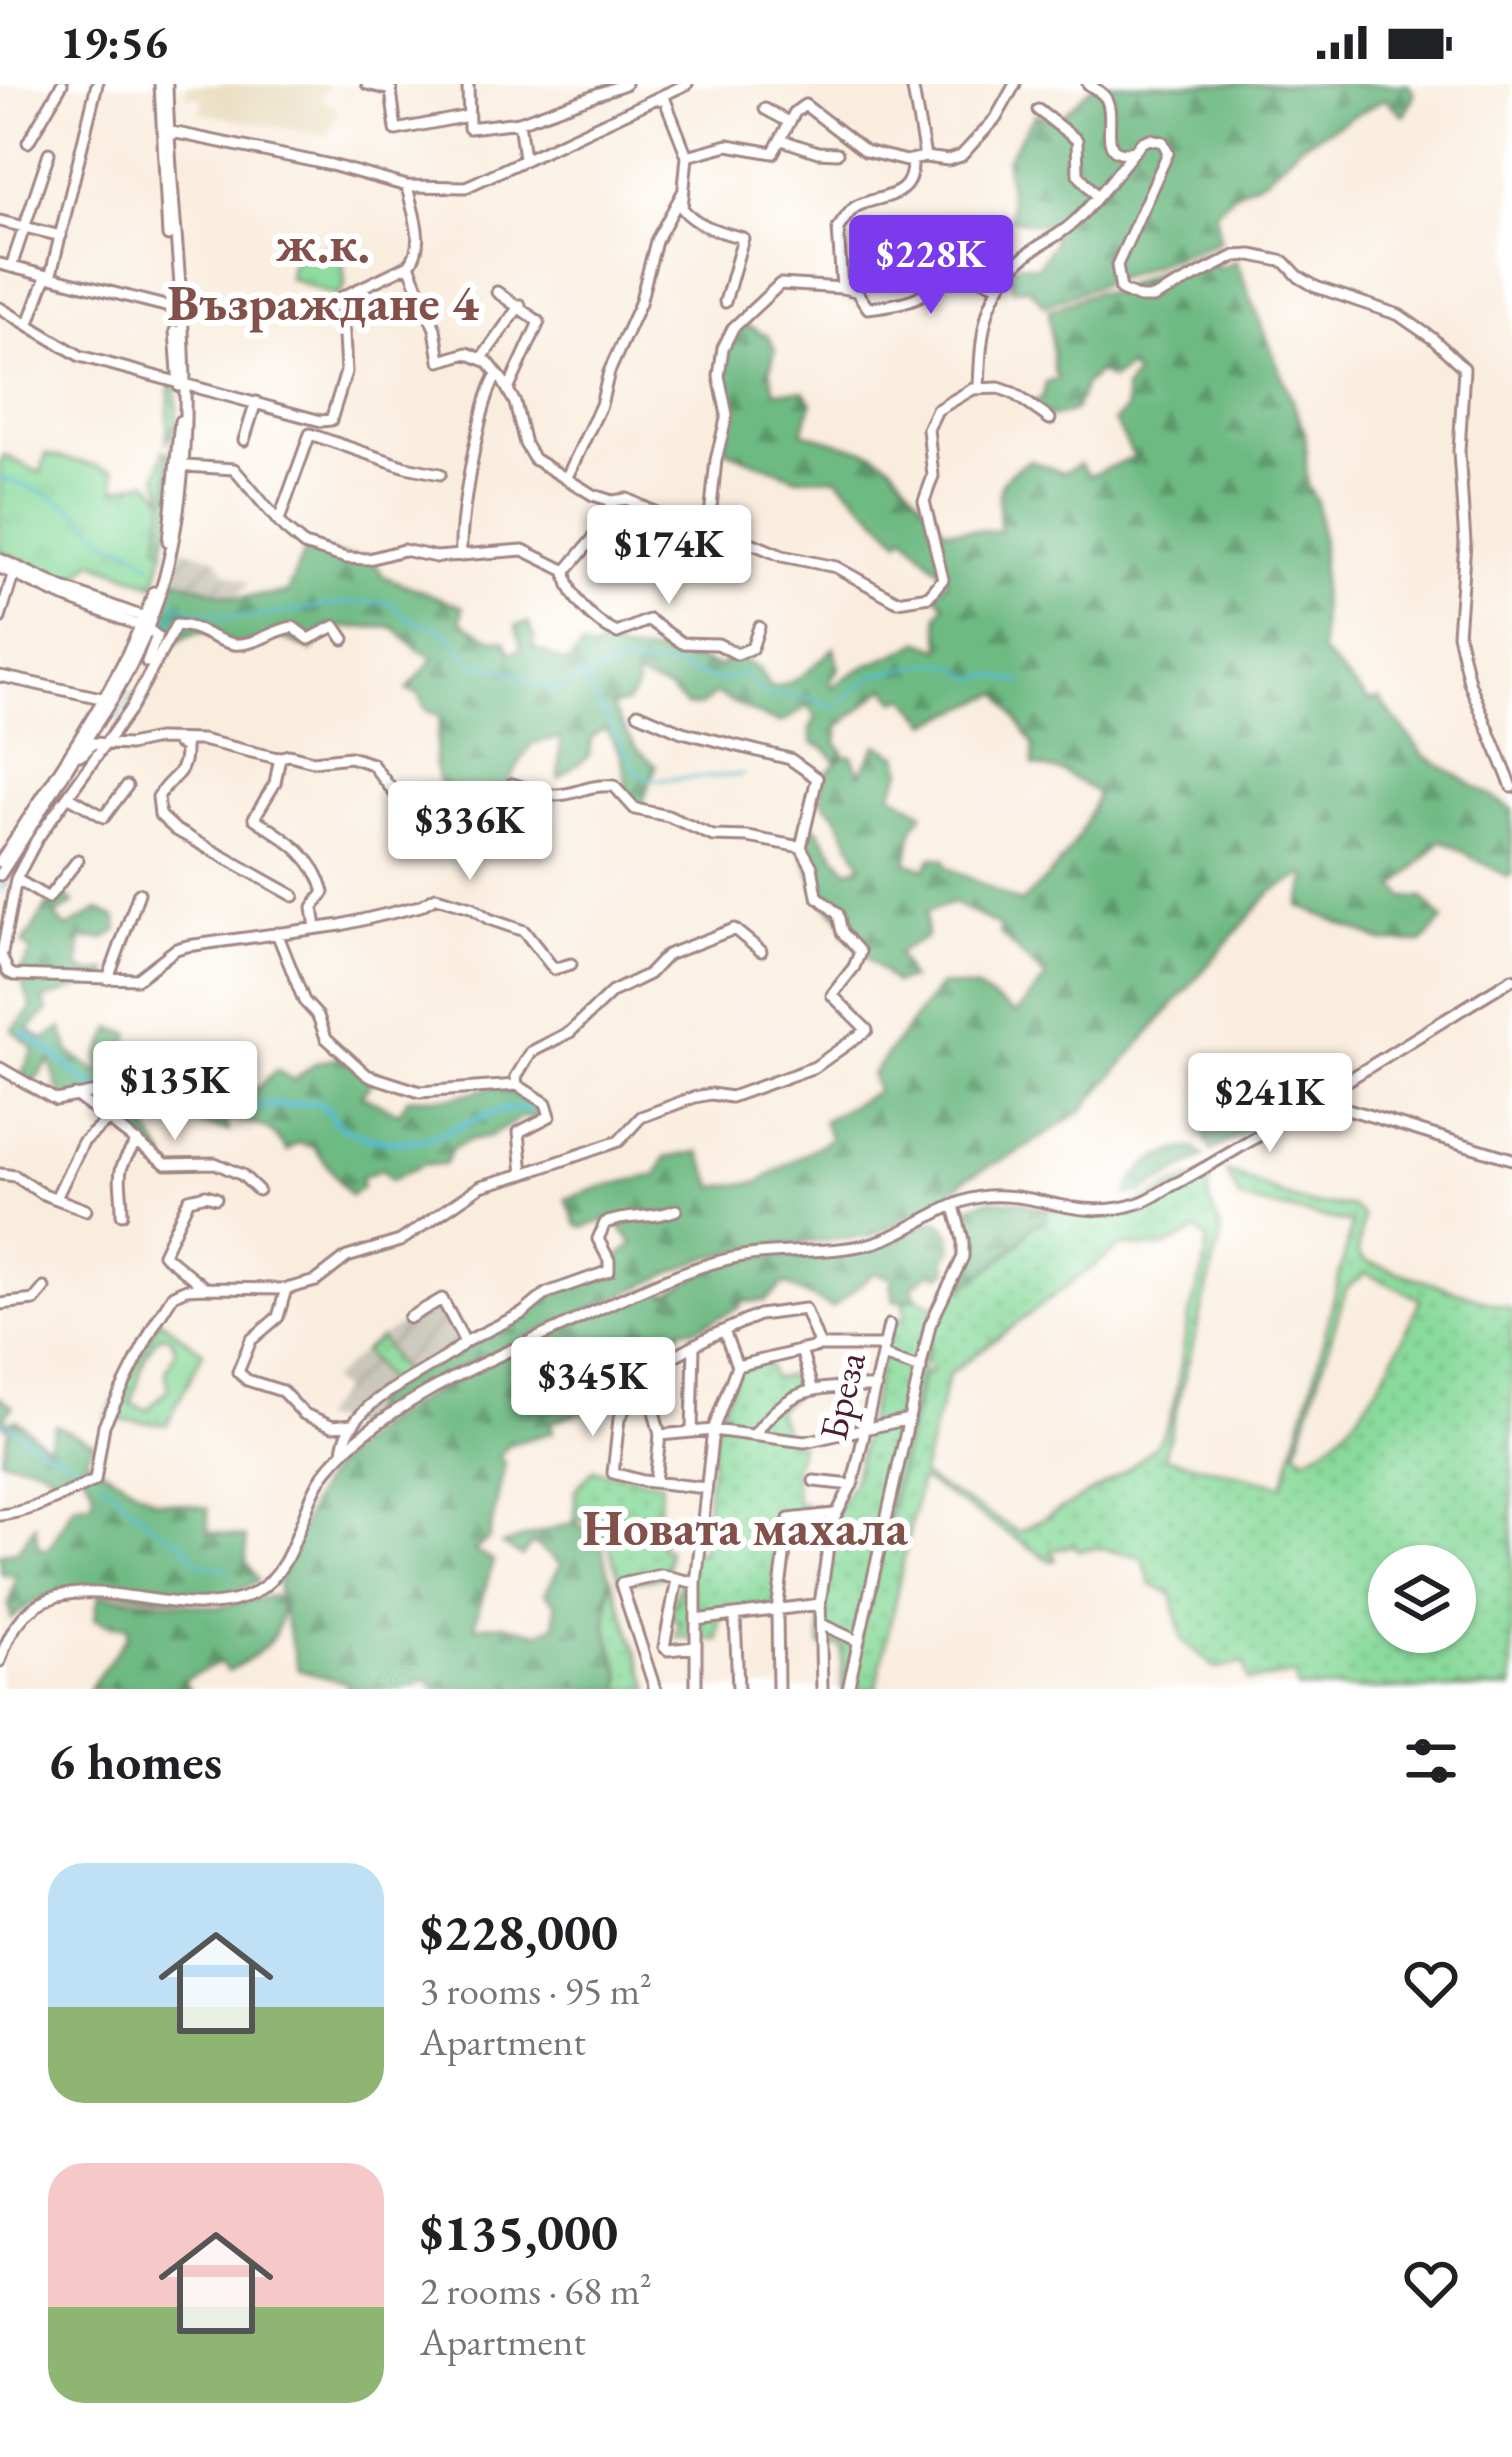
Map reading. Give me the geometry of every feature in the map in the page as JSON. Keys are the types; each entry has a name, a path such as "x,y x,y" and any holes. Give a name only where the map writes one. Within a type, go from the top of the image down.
{"street":[{"path":"28,142 62,84"},
{"path":"29,323 61,236 97,84"},
{"path":"0,862 106,699 146,623 173,544 185,466 163,84"},
{"path":"163,84 173,308 182,382 172,516 146,623 148,663 103,742 20,866 1,953 8,972 137,979 176,949 316,928 413,908 436,897 524,931 554,969 571,964"},
{"path":"368,84 391,90 396,130 468,116"},
{"path":"468,84 469,128 473,130 519,122 625,84"},
{"path":"167,131 407,186 466,187 687,84"},
{"path":"912,84 925,157"},
{"path":"687,156 728,145 774,156 789,122 805,105 865,151 912,161 925,157 948,160 961,156 996,118 1016,84"},
{"path":"1088,84 1106,98 1110,144 1121,153 1135,151"},
{"path":"609,87 617,119"},
{"path":"655,99 664,100 687,156 682,208 692,219 743,238 725,302"},
{"path":"766,109 789,122"},
{"path":"1038,110 1077,140 1078,174 1097,196"},
{"path":"519,122 524,158"},
{"path":"979,388 986,318 997,286 1029,253 1055,240 1135,151 1146,140 1155,139 1168,153 1118,265 1121,290 1153,298 1235,256 1252,254 1285,262 1299,278 1316,287 1399,315 1432,338 1464,368 1459,452 1465,543 1458,634 1469,682 1512,788"},
{"path":"782,140 836,153"},
{"path":"49,153 6,265 173,308"},
{"path":"842,288 838,228 856,206 884,200 898,191 911,178 912,161"},
{"path":"335,440 331,420 346,373 342,297 410,265 417,256 419,241 407,186"},
{"path":"566,479 602,405 609,372 640,303 656,241 682,192"},
{"path":"0,221 61,236"},
{"path":"410,265 435,329 440,361 467,353 482,358 508,390 529,453 566,479 612,500 628,499 680,524 709,526 782,556 836,567 897,601 929,596 944,573 925,509 933,476 928,429 944,403 979,388 1013,393 1050,419"},
{"path":"709,526 716,460 727,415 719,376 726,339 743,316 780,284 856,291 868,308 917,299 941,285 954,269 979,275 997,286"},
{"path":"496,292 536,317 538,328 508,390"},
{"path":"482,358 520,305"},
{"path":"0,308 80,356 331,420"},
{"path":"461,556 463,508 484,403 497,374"},
{"path":"244,440 256,402"},
{"path":"298,415 298,427 310,434 440,474"},
{"path":"279,520 310,434"},
{"path":"185,466 233,469 304,545 346,558 369,559 404,550 436,557 523,550 566,572"},
{"path":"612,500 601,529 566,572 568,587 586,610 617,633 649,620 682,643 718,644 737,654 752,648 759,627"},
{"path":"0,563 146,623"},
{"path":"0,618 15,571"},
{"path":"0,874 76,756 173,628 182,624 232,644 292,627 309,640 335,626 344,639"},
{"path":"0,676 106,699"},
{"path":"0,1515 37,1509 95,1477 104,1425 172,1295 186,1289 286,1288 316,1281 347,1257 400,1241 481,1186 619,1142 641,1118 695,1097 731,1096 815,1067 866,1030 832,995 860,952 842,932 833,908 817,896 812,867 801,848 817,778 790,759 682,732 638,713"},
{"path":"76,756 103,742 137,745 158,740 202,740 313,761 341,756 367,761 400,800 431,813 482,801 509,790 512,784 547,796 572,794 589,784 614,787 634,809 668,816 713,836 748,837 801,848"},
{"path":"158,740 183,744 185,749 183,770 158,797 160,815 167,824 294,896"},
{"path":"280,757 275,783 254,818 295,845 321,880 324,892 313,908 316,928"},
{"path":"68,796 104,818 128,787"},
{"path":"16,880 48,898 78,860"},
{"path":"108,979 139,893"},
{"path":"518,1085 516,1077 531,1052 570,1032 612,992 649,974 668,955 734,929 761,952"},
{"path":"278,933 304,1001 318,1016 326,1038 367,1075 420,1092 518,1085 546,1103 550,1116 519,1132 523,1174"},
{"path":"0,1661 23,1616 65,1594 224,1603 269,1588 319,1482 343,1452 471,1369 664,1283 743,1256 868,1244 959,1204 993,1196 1084,1212 1142,1203 1212,1165 1512,979"},
{"path":"0,1068 56,1100 158,1072 195,1078"},
{"path":"1343,1105 1352,1079"},
{"path":"1332,1090 1343,1105 1359,1113 1512,1159"},
{"path":"75,1095 166,1164 215,1163 242,1174 258,1190"},
{"path":"1304,1108 1343,1105"},
{"path":"56,1198 83,1142 110,1118"},
{"path":"122,1214 119,1170 124,1154 137,1141"},
{"path":"0,1174 15,1176 41,1193 86,1210"},
{"path":"206,1288 163,1254 189,1198 216,1198"},
{"path":"848,1689 936,1307 963,1257 959,1204"},
{"path":"343,1452 344,1442 375,1400 465,1342 523,1313 547,1293 609,1270 598,1239 605,1223 640,1215 650,1219 676,1210"},
{"path":"928,1219 945,1219 960,1232"},
{"path":"0,1304 34,1300 44,1288"},
{"path":"286,1288 278,1317 250,1340 238,1372 248,1381 282,1391 304,1414 343,1427 357,1422"},
{"path":"410,1318 442,1300 465,1342"},
{"path":"656,1482 660,1435 647,1383 651,1375 694,1346 759,1315 805,1309 820,1346"},
{"name":"Бреза","path":"822,1689 820,1604 835,1514 852,1485 889,1325"},
{"path":"696,1689 696,1583 713,1430 737,1366 724,1330"},
{"path":"692,1432 694,1346"},
{"path":"737,1366 820,1346 884,1351 921,1370"},
{"path":"801,1350 812,1388"},
{"path":"754,1436 778,1405 812,1388 876,1387"},
{"path":"628,1401 619,1419 616,1475 706,1488"},
{"path":"660,1435 713,1430 805,1442 909,1419"},
{"path":"814,1481 852,1485"},
{"path":"778,1689 777,1611 789,1520 835,1514"},
{"path":"655,1689 621,1583 651,1576 696,1583"},
{"path":"677,1579 664,1647 696,1647"},
{"path":"696,1620 820,1604"},
{"path":"735,1617 738,1689"},
{"path":"821,1624 858,1641"}],"shaded area":[{"path":"187,84 329,84 321,98 339,111 329,136 200,113 202,98 186,95"},
{"path":"181,548 215,557 227,573 249,582 236,598 173,578"},
{"path":"441,1301 464,1347 457,1356 435,1359 373,1399 367,1418 351,1426 318,1419 341,1391 329,1381 375,1340"}],"green space":[{"path":"1095,84 1409,84 1414,95 1404,116 1385,99 1300,145 1265,178 1234,193 1215,211 1220,240 1044,305 1030,288 1013,289 1008,270 1019,264 1037,267 1053,243 1052,227 1011,219 1006,160 1035,114 1057,120"},
{"path":"329,246 341,246 345,286 337,296 289,278 291,262"},
{"path":"1216,249 1216,269 1236,261 1305,433 1307,486 1317,501 1322,545 1321,652 1369,701 1379,699 1424,755 1512,809 1512,874 1508,877 1442,840 1396,887 1405,897 1423,898 1443,920 1422,943 1384,942 1299,906 1308,878 1304,875 1270,893 1083,1110 1019,1152 967,1177 939,1203 869,1237 751,1248 703,1259 472,1362 410,1396 346,1441 351,1427 367,1418 373,1399 435,1360 457,1356 481,1335 567,1286 612,1275 612,1262 634,1244 612,1218 583,1228 577,1225 566,1199 658,1175 665,1158 700,1152 715,1187 759,1182 831,1138 823,1121 877,1091 871,1075 940,985 977,989 1016,1014 1046,978 1000,934 999,926 953,903 926,912 926,937 897,953 910,979 894,983 844,934 843,921 820,898 801,844 810,827 816,827 847,870 862,866 836,814 821,800 823,776 844,755 852,756 860,774 877,744 899,756 902,771 891,793 923,813 914,827 906,862 925,869 932,857 944,859 947,867 1021,903 1067,854 1097,793 1063,772 1033,765 1034,746 1000,693 929,723 906,697 896,701 886,687 839,727 837,744 843,751 836,761 813,743 810,728 816,718 809,706 776,722 715,694 701,706 686,706 668,689 635,677 637,688 627,703 611,707 636,747 656,766 640,809 628,795 621,754 605,728 592,737 589,756 559,778 561,738 532,743 504,788 482,791 467,820 445,806 434,763 440,716 426,710 419,694 407,690 434,658 394,627 326,628 312,651 278,636 250,649 210,633 193,633 150,663 139,657 169,577 236,598 287,593 306,547 372,557 383,576 463,607 461,622 490,638 505,640 511,654 521,648 516,626 528,623 535,637 533,647 567,664 582,647 591,651 606,644 625,652 677,654 720,667 732,654 759,669 769,687 797,679 834,648 839,669 830,681 834,687 921,641 942,649 938,615 945,604 935,593 948,579 905,535 900,540 837,477 797,478 724,449 728,418 724,364 735,333 743,324 767,336 775,349 770,371 775,391 804,391 812,403 802,432 875,453 892,464 944,529 1000,531 1000,489 1008,475 1030,460 1063,473 1079,464 1089,476 1134,457 1114,421 1126,410 1125,388 1135,376 1129,367 1111,380 1099,372 1085,384 1075,410 1068,413 1052,416 1030,405 1043,397 1046,382 1058,378 1049,310 1095,292 1120,293 1127,284"},
{"path":"170,384 176,387 176,462 155,585 92,561 73,584 0,552 0,541 165,495 158,476 164,450 168,453 169,498"},
{"path":"46,454 114,470 116,489 148,481 165,497 158,547 165,549 155,585 92,561 73,584 0,550 0,462 4,455 41,473"},
{"path":"57,890 74,903 55,916 67,928 99,910 116,918 118,930 105,939 81,939 79,969 107,971 110,981 43,1000 48,1011 29,1029 43,1040 62,1028 70,1053 97,1072 112,1028 130,1033 123,1058 137,1072 233,1078 257,1089 276,1070 294,1080 316,1063 341,1057 374,1080 361,1095 399,1113 408,1098 454,1097 507,1083 537,1102 541,1120 523,1117 488,1137 472,1139 453,1148 444,1165 424,1164 391,1180 382,1169 360,1178 362,1187 350,1196 314,1147 298,1143 287,1151 268,1130 246,1122 226,1119 229,1131 192,1123 145,1125 168,1161 110,1118 65,1095 58,1088 50,1060 34,1082 21,1075 34,1049 12,1030 32,1009 19,974 32,951 23,944"},
{"path":"1317,1067 1331,1077 1271,1114 1264,1098"},
{"path":"1233,1108 1249,1108 1246,1130 1211,1152 1203,1131"},
{"path":"1194,1148 1204,1157 1141,1193 1127,1195 1137,1175 1152,1161"},
{"path":"1226,1171 1311,1204 1350,1206 1363,1216 1358,1253 1364,1261 1512,1309 1512,1689 1298,1689 1295,1675 1248,1681 1244,1663 1216,1669 1182,1639 1172,1594 1151,1585 1143,1558 1099,1548 1078,1550 1074,1545 1051,1551 1056,1559 1052,1561 924,1481 920,1482 876,1689 842,1689 842,1646 821,1646 820,1604 834,1514 853,1482 889,1325 906,1316 903,1301 917,1297 936,1307 864,1619 923,1374 932,1369 925,1359 939,1304 948,1289 951,1295 984,1273 1031,1226 1043,1223 1042,1207 1107,1213 1189,1180 1210,1179 1209,1201 1222,1232 1164,1457 1283,1485 1352,1224 1240,1200","holes":["1197,1231 1207,1239 1206,1260 1188,1321 1171,1414 1149,1452 1095,1490 1019,1532 921,1476 949,1374 1121,1246 1162,1248","1366,1273 1420,1299 1389,1366 1360,1411 1343,1431 1305,1457 1297,1450 1346,1289"]},
{"path":"988,1200 1020,1201 1048,1211 1045,1222 1031,1226 1006,1256 950,1295 969,1246 965,1208"},
{"path":"939,1221 951,1233 952,1251 945,1258 948,1270 938,1276 934,1270 912,1286 917,1297 894,1301 890,1277 874,1273 832,1308 785,1284 765,1301 740,1302 740,1307 695,1329 681,1329 664,1352 586,1410 551,1422 553,1432 510,1444 498,1457 505,1463 489,1539 474,1551 493,1561 474,1626 503,1624 537,1633 555,1625 555,1603 545,1593 561,1564 532,1543 522,1556 502,1545 575,1522 601,1541 610,1577 606,1626 620,1689 433,1689 429,1679 401,1689 346,1689 348,1683 298,1670 281,1603 273,1637 228,1672 220,1663 183,1680 189,1689 89,1689 128,1636 128,1625 95,1619 99,1595 218,1607 273,1596 280,1603 282,1573 322,1483 355,1446 435,1390 663,1285 666,1295 718,1265 756,1257 847,1251 899,1238"},
{"path":"159,1319 203,1352 167,1425 107,1418","holes":["162,1335 171,1338 176,1350 166,1371 168,1389 147,1410 131,1403 149,1349"]},
{"path":"380,1338 406,1380 392,1388 363,1351"},
{"path":"767,1360 773,1379 789,1375 797,1392 776,1410 789,1442 800,1444 794,1470 796,1503 806,1504 807,1516 790,1518 773,1610 719,1617 718,1640 676,1637 680,1621 669,1618 689,1552 701,1553 715,1428 738,1368"},
{"path":"0,1397 13,1406 4,1417 8,1422 16,1419 47,1446 55,1425 94,1443 85,1458 155,1500 208,1508 208,1531 246,1538 246,1562 258,1580 228,1594 197,1598 69,1591 40,1600 12,1619 9,1605 16,1576 2,1574 0,1553 17,1551 35,1525 38,1548 49,1549 73,1505 92,1502 94,1489 79,1467 63,1470 57,1479 38,1465 1,1459 9,1429 0,1423"},
{"path":"593,1470 661,1482 656,1537 661,1538 661,1549 668,1550 667,1576 621,1583 608,1541 581,1518 575,1522 575,1490"},
{"path":"611,1577 650,1689 620,1689 622,1677 607,1626"}],"waterway":[{"path":"0,477 52,496 77,511 107,540 136,551 151,565"},
{"path":"173,601 225,617 390,603 409,619 446,631 473,664 506,670 550,691 621,665 674,667 721,682 743,673 763,693 814,699 833,708 873,675 939,662 974,679 993,675 1024,683"},
{"path":"156,653 177,608"},
{"path":"582,677 639,775 659,780 743,775"},
{"path":"117,720 134,693"},
{"path":"0,890 23,857"},
{"path":"23,1033 88,1082 112,1093 211,1106 318,1104 347,1130 382,1140 419,1140 492,1113 527,1110"},
{"path":"0,1419 92,1473"},
{"path":"102,1481 150,1523 184,1544 199,1563 229,1570"}],"district":[{"name":"ж.к. Възраждане 4","path":"323,272"},
{"name":"Новата махала","path":"745,1527"}]}
